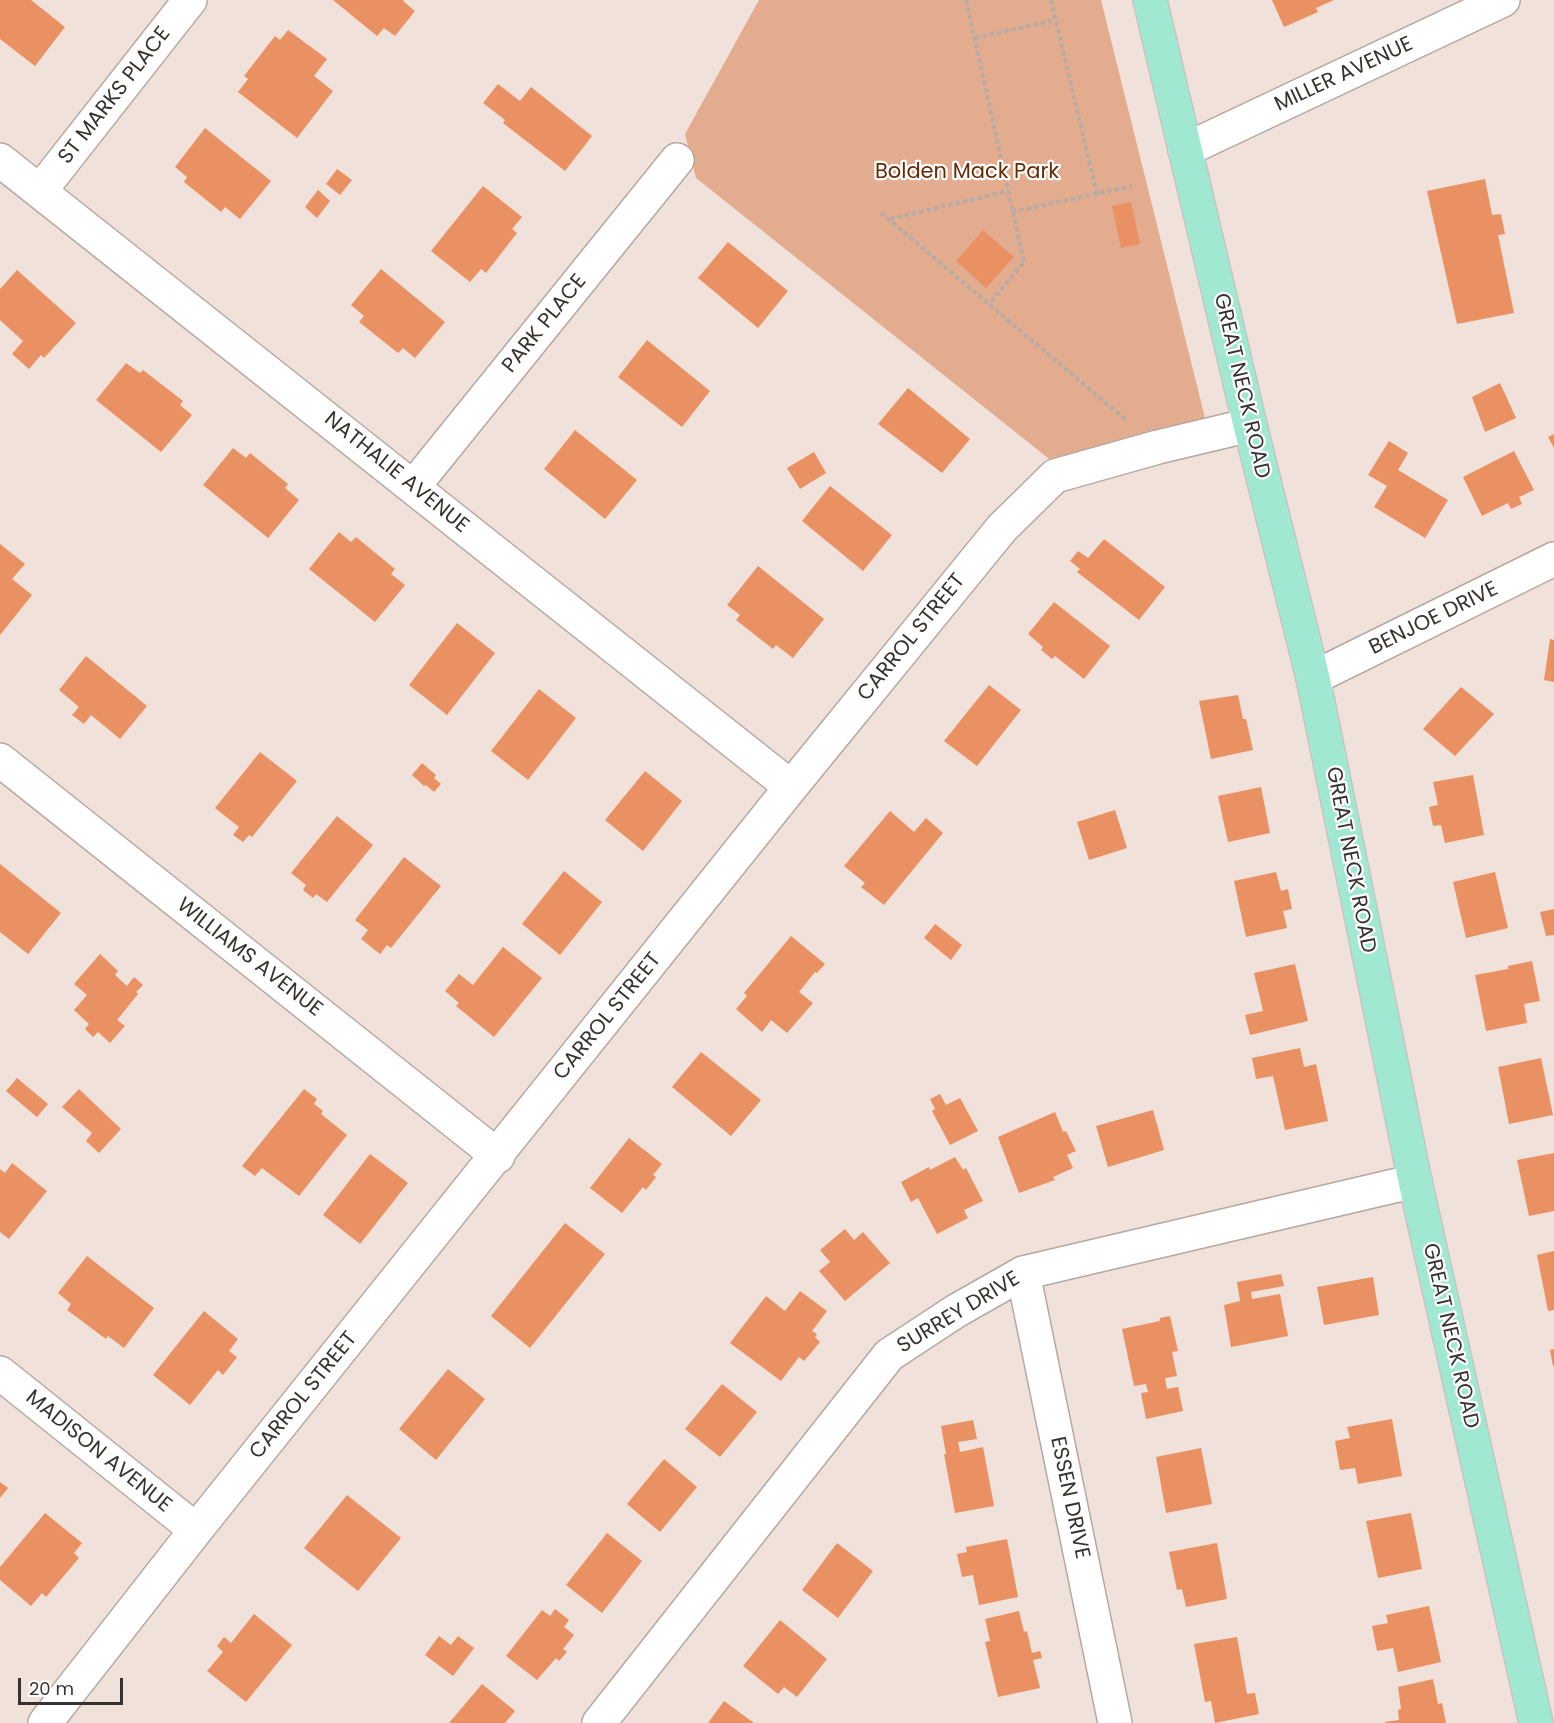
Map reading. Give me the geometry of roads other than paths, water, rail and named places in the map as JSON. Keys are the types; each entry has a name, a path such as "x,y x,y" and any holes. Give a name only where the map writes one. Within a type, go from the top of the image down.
{"main road":[{"name":"GREAT NECK ROAD","path":"1150,0 1250,425 1313,678 1415,1181 1536,1723"}],"street":[{"name":"ST MARKS PLACE","path":"40,191 190,0"},
{"name":"MILLER AVENUE","path":"1185,150 1503,0"},
{"name":"NATHALIE AVENUE","path":"0,160 791,787"},
{"name":"PARK PLACE","path":"413,487 677,160"},
{"name":"CARROL STREET","path":"45,1723 196,1530 498,1156 791,787 1002,528 1055,476 1158,447 1250,425"},
{"name":"BENJOE DRIVE","path":"1313,678 1554,559"},
{"name":"WILLIAMS AVENUE","path":"0,760 498,1156"},
{"name":"SURREY DRIVE","path":"599,1723 888,1355 956,1311 1023,1273 1415,1181"},
{"name":"ESSEN DRIVE","path":"1023,1273 1115,1723"},
{"name":"MADISON AVENUE","path":"0,1373 196,1530"}],"park label":[{"name":"Bolden Mack Park","path":"967,173"}]}
